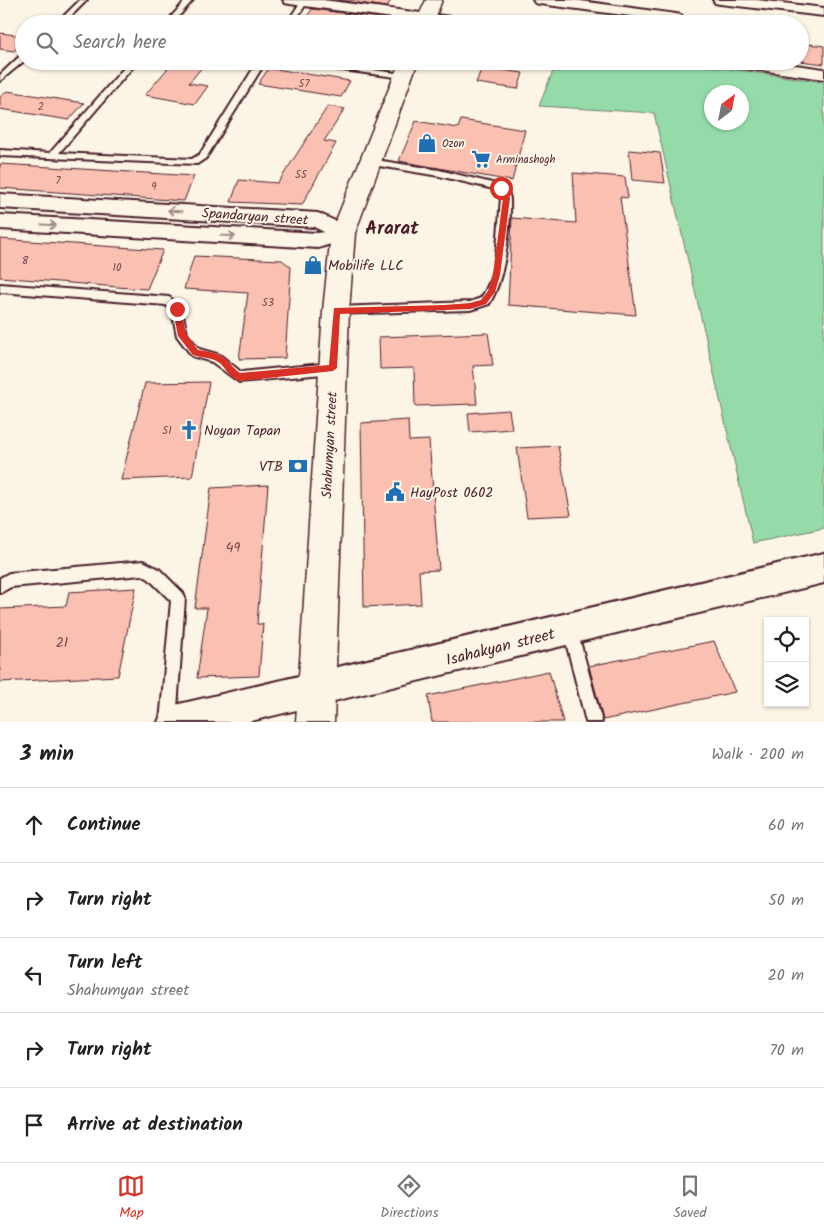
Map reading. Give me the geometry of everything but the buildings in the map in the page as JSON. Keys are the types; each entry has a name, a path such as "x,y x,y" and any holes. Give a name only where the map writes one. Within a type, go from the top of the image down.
{"main road":[{"path":"427,15 434,0"},
{"name":"Shahumyan street","path":"315,722 315,690 336,311 343,233 406,70"}],"street":[{"path":"290,0 393,15"},
{"path":"540,0 637,15"},
{"path":"676,0 676,15"},
{"path":"720,0 824,12"},
{"path":"795,70 824,74"},
{"name":"Spandaryan street","path":"0,201 318,220 343,233"},
{"name":"Spandaryan street","path":"0,222 318,241 343,233"},
{"name":"Isahakyan street","path":"176,722 824,568"}],"lane":[{"path":"68,15 84,0"},
{"path":"176,15 190,0"},
{"path":"295,15 305,1"},
{"path":"0,79 15,65"},
{"path":"52,156 126,70"},
{"path":"0,153 194,162 203,156 256,70"},
{"path":"336,311 470,306 484,302 491,292 496,275 506,198 501,188 439,173 370,162"},
{"path":"0,288 169,301 177,309 182,336 196,353 208,354 223,362 229,370 239,377 333,368"},
{"path":"0,586 9,580 143,568 154,574 178,598 168,722"},
{"path":"569,629 594,722"}],"green space":[{"path":"553,70 738,70 824,82 824,528 753,543 654,113 539,106"}],"place":[{"name":"Ozon","path":"427,143"},
{"name":"Arminashogh","path":"481,159"},
{"name":"Mobilife LLC","path":"313,265"},
{"name":"Noyan Tapan","path":"189,430"},
{"name":"VTB","path":"298,466"},
{"name":"HayPost 0602","path":"395,492"}],"district":[{"name":"Ararat","path":"392,227"}],"route":[{"path":"177,309 182,336 196,353 208,354 223,362 229,370 239,377 333,368 336,311 445,308 470,306 484,302 491,292 496,275 506,198 501,188"}]}
